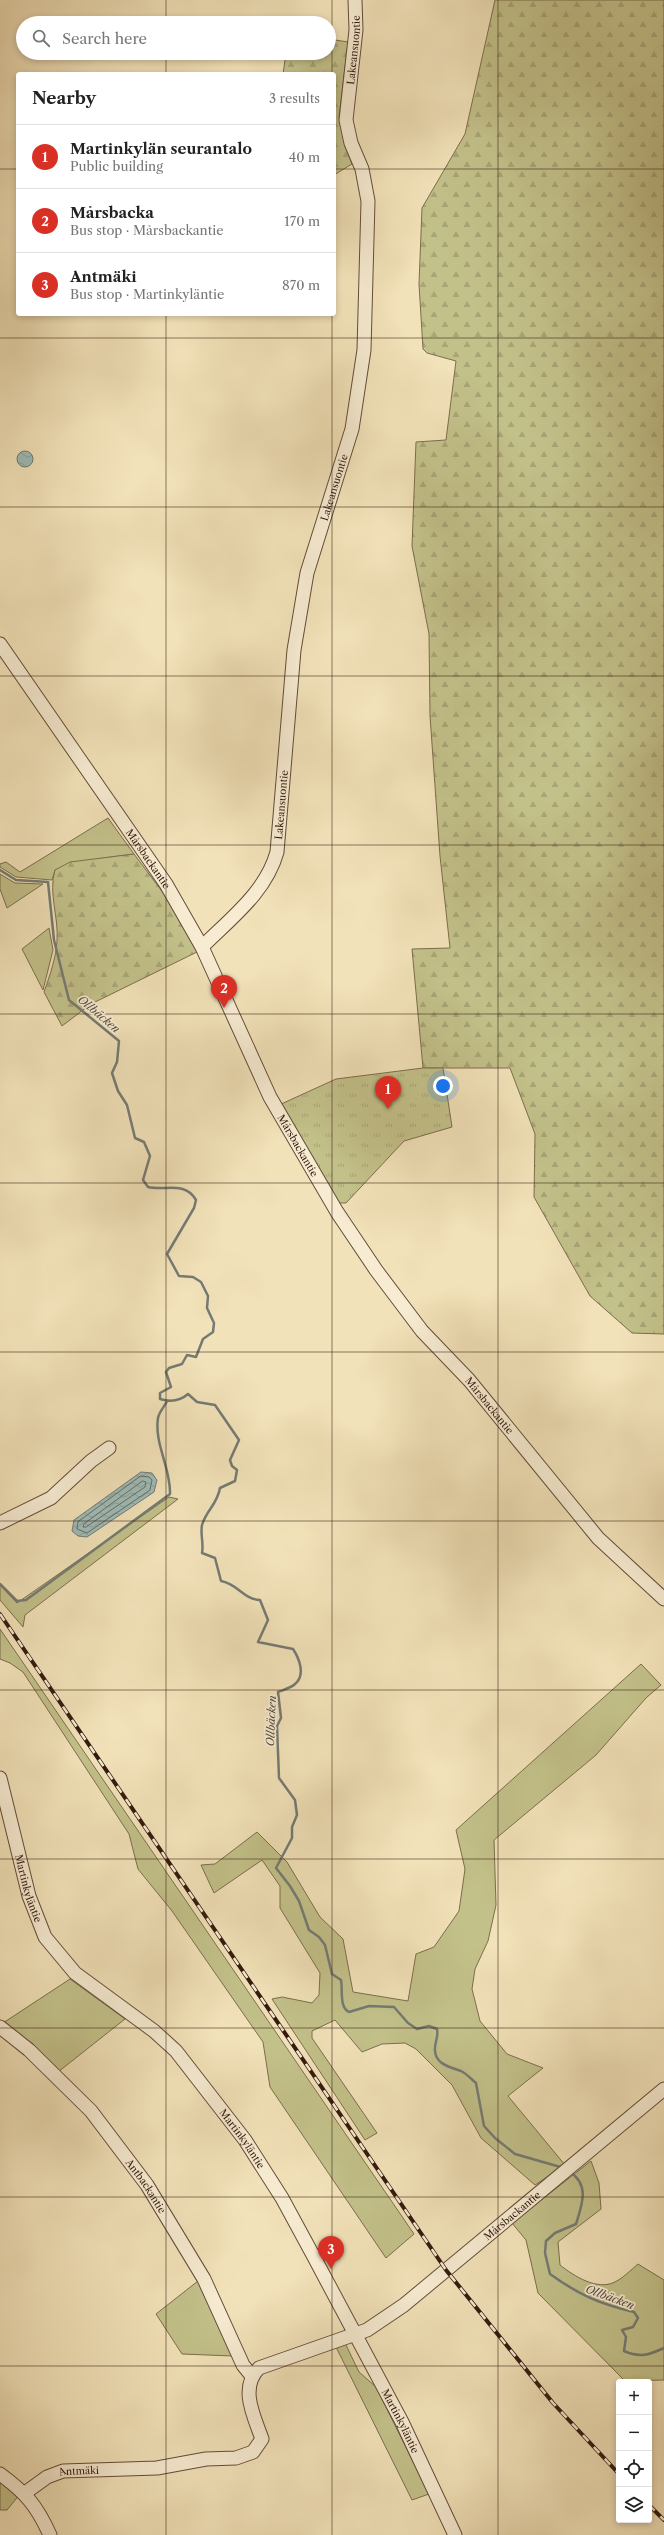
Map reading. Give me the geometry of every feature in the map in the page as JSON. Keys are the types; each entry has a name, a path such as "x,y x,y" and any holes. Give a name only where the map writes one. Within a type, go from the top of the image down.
{"street":[{"name":"Lakeansuontie","path":"202,947 261,888 272,869 278,852 294,650 307,573 352,429 364,350 368,201 362,170 351,143 346,120 356,30 355,0"},
{"name":"Mårsbackantie","path":"0,644 166,884 202,947 270,1097 336,1210 376,1270 422,1331 469,1380 598,1538 664,1599"},
{"path":"0,1523 51,1498 91,1461 109,1448"},
{"name":"Martinkyläntie","path":"0,1778 29,1896 45,1937 75,1973 160,2036 176,2051 245,2140 282,2198 402,2422 455,2535"},
{"name":"Antbackantie","path":"0,2027 29,2050 91,2111 147,2185 204,2279 243,2365 251,2375"},
{"name":"Mårsbackantie","path":"355,2334 367,2330 404,2306 664,2089"},
{"path":"251,2375 259,2368 355,2334"},
{"name":"Antmäki","path":"25,2493 47,2477 63,2471 157,2468 206,2459 236,2458 253,2452 262,2439 249,2402 248,2393 251,2375"},
{"path":"0,2474 25,2493 39,2510 50,2535"}],"green space":[{"path":"495,0 664,0 664,1334 632,1333 590,1296 534,1197 535,1134 510,1068 423,1068 412,949 450,948 440,856 430,716 429,634 412,546 416,442 446,440 456,361 427,353 423,349 419,284 422,208 465,134"},
{"path":"336,40 348,42 339,117 346,147 352,164 336,174 336,72 283,72 285,60 336,60"},
{"path":"108,818 134,854 104,858 55,870 52,880 16,877 0,867 0,864 6,862 20,872"},
{"path":"134,854 164,894 197,952 91,1004 62,1026 44,992 54,960 57,941 57,923 53,896 53,879 55,870 70,862"},
{"path":"0,874 15,883 43,884 7,908 0,889"},
{"path":"49,928 53,950 43,990 22,949"},
{"path":"423,1068 443,1068 452,1127 404,1141 346,1203 336,1203 279,1105 336,1079"},
{"path":"169,1497 178,1499 25,1615 23,1627 0,1600 0,1585 17,1603"},
{"path":"0,1629 414,2234 386,2258 270,2087 263,2042 172,1911 138,1869 129,1834 23,1672 10,1663 0,1659"},
{"path":"641,1664 661,1685 646,1698 596,1755 494,1840 496,1905 488,1941 475,1969 472,1989 480,2021 507,2054 543,2068 508,2096 565,2165 535,2185 481,2138 452,2085 416,2049 405,2043 382,2044 362,2052 335,2020 312,2031 312,2038 377,2133 365,2140 272,1999 282,1997 312,2003 319,1995 320,1973 280,1908 280,1886 262,1860 214,1893 201,1865 215,1864 257,1832 287,1862 320,1917 343,1939 353,1992 408,2001 416,1954 434,1947 459,1911 465,1869 456,1830"},
{"path":"70,1979 125,2019 58,2072 3,2023"},
{"path":"591,2161 599,2183 601,2209 558,2242 560,2265 579,2278 601,2285 615,2282 638,2264 664,2280 664,2380 623,2379 538,2293 526,2240 512,2223"},
{"path":"198,2281 233,2356 182,2354 156,2314"},
{"path":"345,2343 359,2372 376,2387 429,2494 412,2500 335,2345"},
{"path":"0,2478 20,2494 7,2510 0,2510"}],"water":[{"path":"25,451 32,456 33,459 28,466 25,467 18,462 17,459 22,452"},
{"path":"141,1472 152,1473 157,1480 154,1492 87,1537 78,1536 72,1531 74,1520"}],"waterway":[{"name":"Ollbäcken","path":"0,870 16,880 48,882 54,940 69,1000 119,1041 117,1062 112,1073 118,1091 127,1105 135,1138 144,1142 150,1156 143,1180 148,1187 181,1189 192,1194 196,1200 194,1208 167,1254 179,1276 193,1277 201,1282 208,1296 207,1308 214,1323 213,1332 203,1339 196,1357 187,1355 182,1364 169,1368 166,1372 171,1387 160,1393 160,1399 175,1400 188,1394 197,1402 215,1405 239,1440 230,1460 232,1466 237,1470 235,1481 220,1488 217,1499 206,1515 202,1525 202,1553 215,1558 221,1581 232,1585 249,1597 260,1600 268,1620 258,1642 293,1649 300,1666 300,1676 295,1684 278,1692 281,1718 277,1726 279,1778 295,1800 297,1815 292,1827 292,1838 276,1868 299,1901 309,1930 319,1937 325,1945 332,1974 341,1980 343,2003 346,2010 349,2012 369,2006 394,2007 408,2023 417,2029 429,2026 437,2029 435,2048 436,2056 445,2065 463,2072 476,2083 484,2126 495,2138 515,2154 564,2168"},
{"path":"0,1584 17,1601 26,1600 170,1494 170,1484 160,1447 157,1428 158,1418 167,1401"},
{"name":"Ollbäcken","path":"570,2172 580,2183 583,2196 582,2203 576,2224 555,2233 546,2241 545,2253 550,2274 571,2288 590,2298 611,2306 634,2312 638,2318 633,2327 622,2330 626,2337 624,2351 644,2355 664,2348"}],"railway":[{"path":"0,1614 446,2270 553,2403 616,2471"},
{"path":"652,2508 664,2520"}],"place":[{"name":"Mårsbacka","path":"224,1008"},
{"name":"Martinkylän seurantalo","path":"388,1109"},
{"name":"Antmäki","path":"331,2269"}]}
